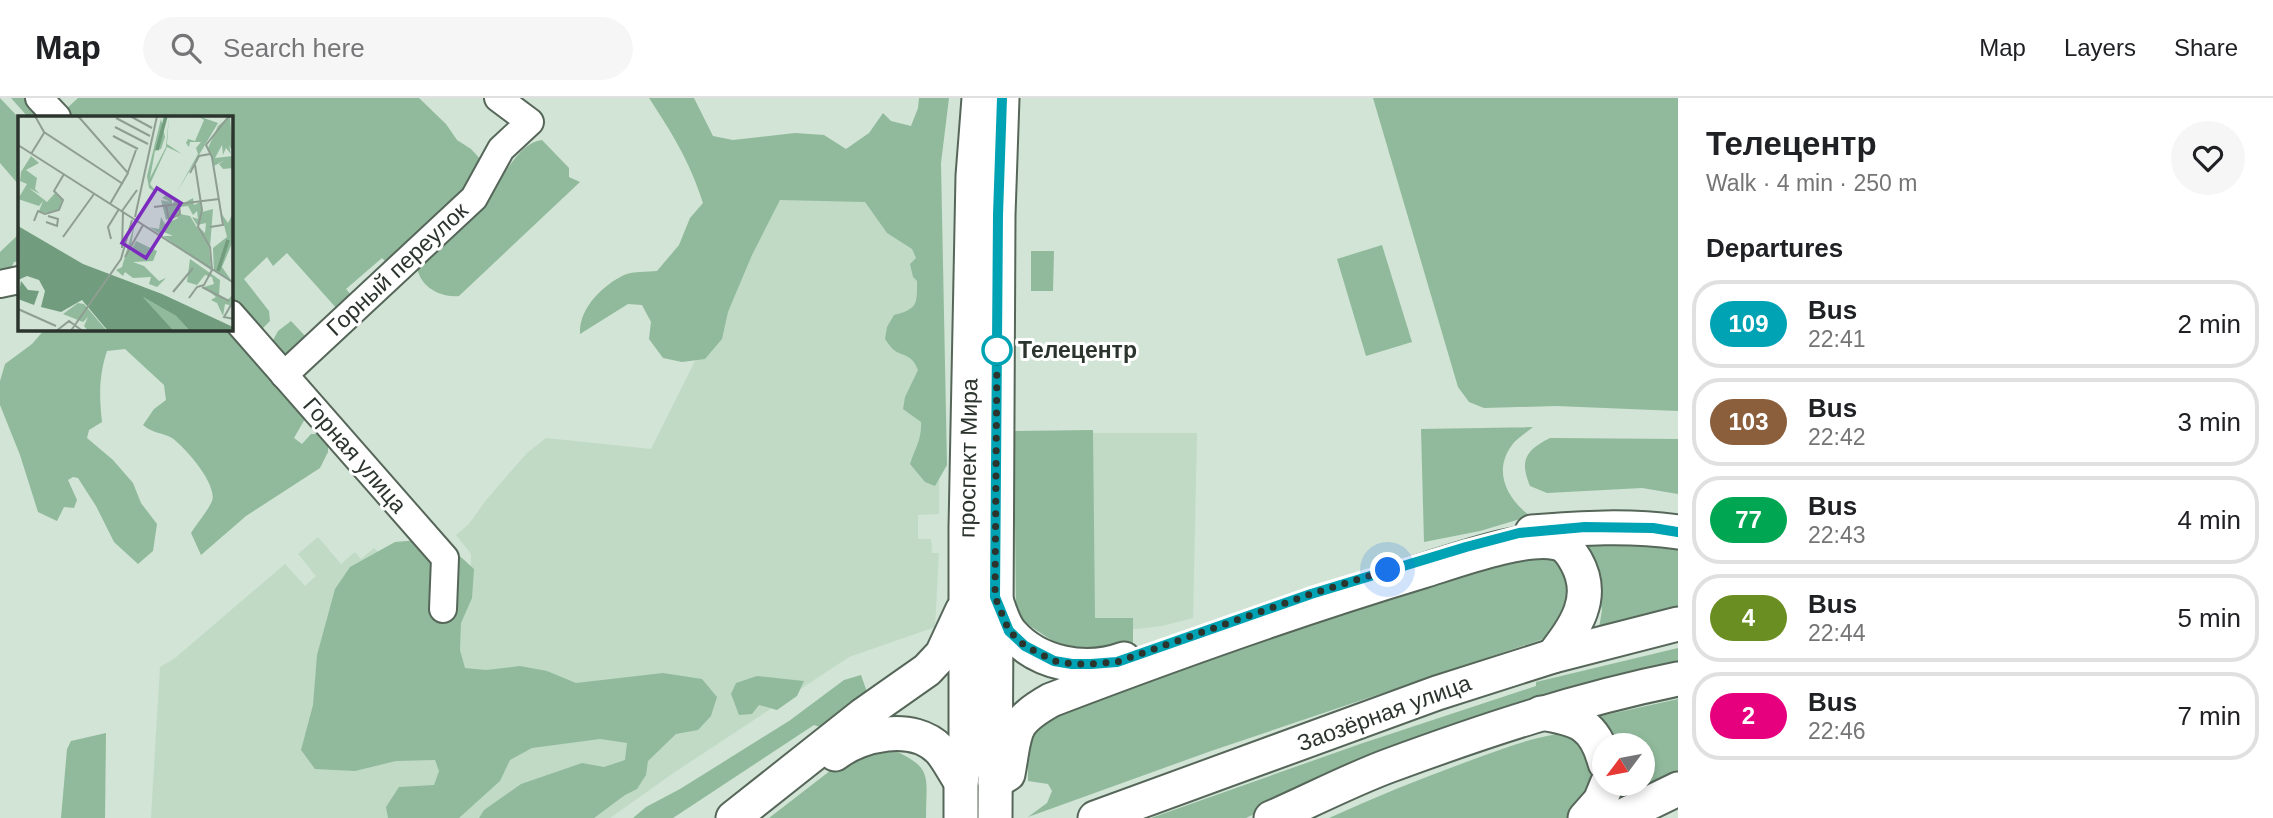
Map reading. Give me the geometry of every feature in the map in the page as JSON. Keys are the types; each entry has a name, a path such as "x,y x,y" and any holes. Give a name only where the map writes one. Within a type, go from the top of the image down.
{"main road":[{"name":"проспект Мира","path":"978,98 973,176 966,528 981,598 995,782 995,818"},
{"name":"проспект Мира","path":"961,818 961,782 981,598 1002,98"},
{"path":"733,818 855,722 927,670 942,654 981,598 1025,646 1054,661 1072,664 1117,662 1311,594 1519,533 1585,527 1653,528 1678,532"},
{"path":"995,782 1008,774 1017,726 1024,717 1051,699 1313,604 1469,556 1525,544 1560,543 1571,553 1583,583 1585,601 1576,626 1553,656"},
{"name":"Заозёрная улица","path":"1095,818 1437,693 1553,656 1678,624"},
{"path":"1271,818 1386,767 1541,713 1623,690 1678,679"},
{"path":"1541,713 1571,718 1592,733"},
{"path":"753,818 850,742 883,734 897,733 921,738 939,750 961,782"},
{"path":"1618,818 1678,789"},
{"path":"1585,818 1602,796"}],"street":[{"name":"Горный переулок","path":"284,374 474,198 501,149 530,122 498,98"},
{"path":"0,284 18,280"},
{"name":"Горная улица","path":"233,316 445,558 443,609"}],"shaded area":[{"path":"0,98 18,117 18,184 0,163"},
{"path":"11,98 30,98 45,116 27,116"},
{"path":"78,98 419,98 446,124 457,140 471,149 483,162 483,177 392,268 382,258 346,289 357,302 292,363 271,344 278,331 291,321 308,339 338,310 287,253 273,266 267,257 244,279 269,311 270,321 263,328 256,330 233,303 233,116 68,116 64,111"},
{"path":"649,98 694,98 713,136 733,140 795,133 824,135 846,149 869,133 883,113 891,121 911,126 919,98 949,98 941,163 947,465 935,486 925,482 910,464 919,439 921,422 903,409 905,397 918,370 912,360 895,351 885,339 887,327 894,315 912,308 914,304 917,281 913,277 910,264 916,258 912,249 887,233 865,202 780,200 752,255 728,312 722,339 705,359 682,362 663,358 649,339 651,322 642,305 628,304 580,334 583,315 593,299 624,275 657,271 679,245 690,218 703,203 680,148"},
{"path":"1373,98 1678,98 1678,411 1556,406 1484,408 1469,402 1458,387"},
{"path":"542,140 569,168 569,177 580,182 459,296 445,295 431,289 421,279 417,265 482,207 524,149"},
{"path":"788,175 941,178 939,514 918,515 918,539 931,539 932,553 939,553 935,627 849,657 610,818 151,818 160,667 174,659 285,564 305,586 316,576 298,554 318,537 341,564 355,552 361,559 374,548 432,603 471,583 471,554 456,535 469,524 527,453 546,438 651,449"},
{"path":"18,235 18,261 14,262 9,272 0,274 0,252"},
{"path":"1382,245 1412,342 1366,356 1337,259"},
{"path":"1031,251 1054,251 1053,291 1031,291"},
{"path":"43,331 233,331 306,417 294,438 302,444 311,434 321,434 328,445 328,452 320,468 246,516 201,555 191,533 212,501 210,486 199,467 178,443 143,425 154,409 166,400 164,385 125,349 107,351 100,386 102,422 89,430 87,438 113,460 133,483 141,503 157,524 153,551 138,564 114,542 78,478 68,480 77,500 74,508 64,507 57,521 38,512 20,455 0,405 0,381 5,364 32,344"},
{"path":"1533,427 1512,445 1503,465 1509,493 1530,516 1480,531 1424,542 1421,429"},
{"path":"1093,430 1095,618 1133,618 1133,650 1068,651 1021,620 1016,609 1014,431"},
{"path":"1034,433 1197,433 1193,618 1162,626 1062,637"},
{"path":"1550,438 1678,439 1678,494 1642,488 1547,493 1530,486 1525,469 1527,457 1535,447"},
{"path":"419,540 451,548 474,569 472,598 461,623 460,650 465,668 486,670 520,666 547,671 576,683 663,673 702,679 717,697 711,716 698,730 676,734 648,761 646,775 637,789 594,818 479,818 484,810 521,784 582,763 604,767 625,760 627,743 600,739 532,748 510,760 500,781 459,818 388,818 386,807 399,787 434,785 439,771 435,760 396,761 355,771 315,769 301,750 313,705 317,655 335,589 350,567 395,542"},
{"path":"1588,543 1678,544 1678,609 1599,628 1602,610"},
{"path":"1547,550 1561,559 1573,600 1552,636 1211,751 1028,817 1047,803 1052,791 1048,784 1028,781 1028,746 1037,722 1291,621"},
{"path":"1678,648 1678,671 1361,763 1246,818 1151,818 1360,744 1536,686 1536,682"},
{"path":"861,675 867,692 826,729 814,725 673,818 633,818 646,807 789,721 844,680"},
{"path":"757,676 804,681 797,696 777,710 759,705 752,714 739,715 731,694 736,683"},
{"path":"1678,699 1678,772 1656,783 1656,733 1607,733 1601,723 1601,716"},
{"path":"1573,732 1583,738 1592,765 1591,789 1569,818 1329,818 1416,781 1507,747"},
{"path":"106,733 105,818 61,818 67,749 71,741"},
{"path":"891,749 915,762 925,774 926,818 769,818 835,767 867,754"}],"bus line":[{"name":"109","path":"1002,98 998,215 995,597 1009,631 1025,646 1054,661 1072,664 1117,662 1311,594 1519,533 1585,527 1653,528 1678,532"}],"place":[{"name":"Телецентр","path":"997,350"}],"route":[{"path":"997,350 995,597 1009,631 1025,646 1043,657 1072,664 1117,662 1388,570"}]}
